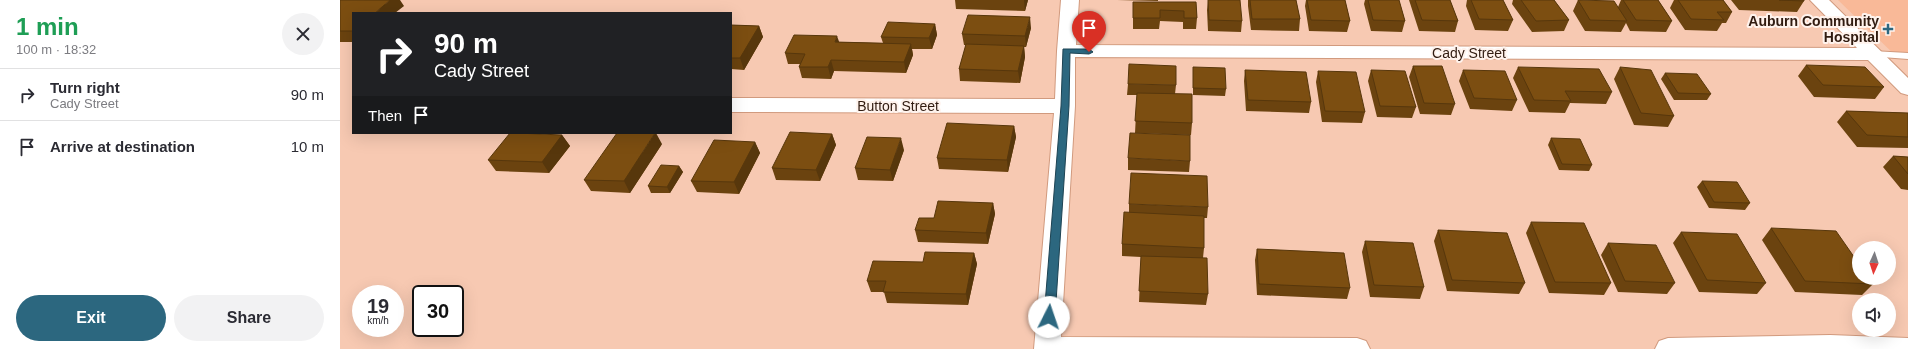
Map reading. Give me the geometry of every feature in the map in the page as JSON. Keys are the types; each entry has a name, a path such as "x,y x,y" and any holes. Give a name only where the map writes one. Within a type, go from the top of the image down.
{"street":[{"path":"1070,0 1066,51 1065,106 1047,348 1357,349"},
{"path":"1819,0 1908,89"},
{"name":"Cady Street","path":"1066,51 1872,54"},
{"name":"Button Street","path":"732,104 1065,106"},
{"path":"1668,349 1830,346 1908,349"}],"lane":[{"path":"1872,54 1908,56"}],"shaded area":[{"name":"Auburn Community Hospital","path":"1838,0 1908,0 1908,58 1898,58"}],"building":[{"path":"340,0 390,0 376,12 352,12 352,31 340,31"},
{"path":"1208,0 1240,0 1242,21 1209,20"},
{"path":"1250,0 1296,0 1300,19 1252,19"},
{"path":"1307,0 1345,0 1350,21 1311,20"},
{"path":"1368,0 1399,0 1405,21 1373,20"},
{"path":"1415,0 1450,0 1458,21 1422,20"},
{"path":"1471,0 1503,0 1513,20 1479,19"},
{"path":"1521,0 1554,0 1569,20 1536,21"},
{"path":"1578,0 1614,1 1627,21 1590,20"},
{"path":"1623,0 1658,0 1672,21 1636,20"},
{"path":"1678,0 1723,0 1732,12 1717,12 1724,20 1691,19"},
{"path":"1779,0 1804,0 1804,1"},
{"path":"1133,2 1196,2 1197,18 1184,18 1184,11 1160,10 1160,18 1133,18"},
{"path":"968,15 1030,17 1025,36 962,34"},
{"path":"888,22 935,24 929,38 881,37"},
{"path":"732,25 759,26 740,58 732,58"},
{"path":"794,35 837,36 835,42 911,44 904,62 831,60 828,67 799,67 805,54 785,53"},
{"path":"966,44 1024,46 1018,71 959,69"},
{"path":"1129,64 1176,66 1176,85 1128,84"},
{"path":"1806,65 1865,67 1884,87 1823,85"},
{"path":"1413,66 1442,66 1455,104 1424,103"},
{"path":"1193,67 1225,68 1226,89 1193,88"},
{"path":"1518,67 1599,69 1612,92 1565,91 1571,101 1534,100"},
{"path":"1620,67 1651,70 1674,116 1641,113"},
{"path":"1245,70 1306,72 1311,102 1248,100"},
{"path":"1371,70 1405,71 1416,107 1380,106"},
{"path":"1463,70 1505,71 1517,100 1474,98"},
{"path":"1318,71 1356,72 1365,112 1325,111"},
{"path":"1665,73 1697,74 1711,94 1678,93"},
{"path":"1137,93 1192,94 1192,123 1135,121"},
{"path":"1846,111 1908,113 1908,137 1867,135"},
{"path":"947,123 1014,126 1007,160 937,158"},
{"path":"790,132 832,134 816,170 772,168"},
{"path":"1130,133 1190,135 1190,161 1128,158"},
{"path":"509,134 562,135 542,162 488,160"},
{"path":"616,134 654,134 624,181 584,180"},
{"path":"867,137 901,138 890,170 855,168"},
{"path":"1551,138 1580,139 1592,165 1562,164"},
{"path":"714,140 755,142 734,182 691,181"},
{"path":"1893,156 1908,157 1908,174"},
{"path":"661,165 679,166 667,187 648,186"},
{"path":"1131,173 1207,176 1208,207 1129,204"},
{"path":"1702,181 1737,182 1750,203 1714,202"},
{"path":"938,201 993,203 986,233 915,230 919,218 934,218"},
{"path":"1124,212 1204,216 1204,248 1122,244"},
{"path":"1531,222 1584,223 1611,283 1555,282"},
{"path":"1771,228 1836,231 1852,254 1852,283 1805,281"},
{"path":"1438,230 1507,233 1525,283 1452,280"},
{"path":"1681,232 1737,234 1766,283 1707,280"},
{"path":"1365,241 1413,243 1424,287 1374,285"},
{"path":"1608,243 1656,245 1675,283 1625,281"},
{"path":"1257,249 1344,253 1350,288 1259,284"},
{"path":"925,252 974,253 966,294 883,292 886,281 867,281 873,261 923,262"},
{"path":"1141,256 1207,258 1208,294 1139,291"}],"place":[{"name":"Auburn Community Hospital","path":"1888,29"}],"route":[{"path":"1049,317 1065,106 1066,51 1089,52"}]}
